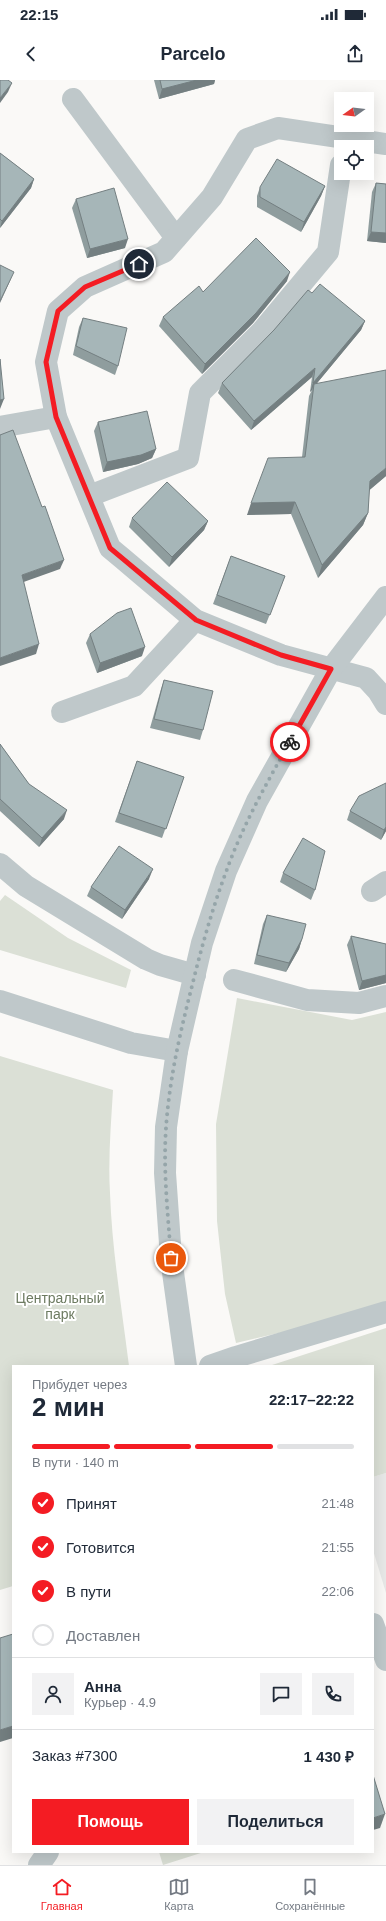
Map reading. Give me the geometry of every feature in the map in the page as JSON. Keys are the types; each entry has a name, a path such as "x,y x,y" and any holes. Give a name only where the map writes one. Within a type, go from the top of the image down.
{"street":[{"path":"73,99 176,238"},
{"path":"335,140 278,128 247,138 212,197 164,252 101,282 85,287 58,311 46,362 56,417 110,548 196,620 281,655 366,678 378,691 386,704"},
{"path":"374,143 386,144"},
{"path":"89,496 188,458 200,393 262,331 328,252 339,180"},
{"path":"0,427 56,417"},
{"path":"186,1365 171,1258 165,1173 166,1127 177,1051 202,943 226,871 257,801 331,669 386,596"},
{"path":"62,712 134,686 196,620"},
{"path":"0,864 26,886 146,959 160,965 195,975"},
{"path":"234,980 307,1000 359,1003 386,996"},
{"path":"0,1001 131,1043 177,1051"},
{"path":"213,1365 386,1312"},
{"path":"374,1627 386,1660"},
{"path":"39,1865 47,1853"}],"shaded area":[{"path":"386,1473 386,1593 374,1553 374,1477"}],"green space":[{"path":"5,895 68,938 131,970 126,988 0,950 0,901"},
{"path":"237,998 352,1020 386,1012 386,1303 309,1326 236,1343 225,1294 217,1221 216,1124"},
{"name":"Центральный парк","path":"0,1056 113,1090 109,1167 111,1215 129,1365 12,1365 12,1586 0,1590"},
{"path":"386,1328 386,1473 374,1477 374,1365 272,1365"},
{"path":"159,1853 201,1853 163,1865"}],"building":[{"path":"0,80 8,80 12,83 0,98"},
{"path":"160,80 197,80 162,89"},
{"path":"0,153 34,179 2,221 0,219"},
{"path":"277,159 325,186 304,222 260,197 260,187"},
{"path":"376,183 386,184 386,233 371,232"},
{"path":"114,188 128,239 90,249 76,199"},
{"path":"256,238 290,272 256,313 205,364 163,317 199,286 203,292"},
{"path":"0,265 14,272 0,301"},
{"path":"320,284 365,321 313,383 315,368 254,421 222,383 274,330 308,290 312,293"},
{"path":"83,318 127,328 118,366 76,346"},
{"path":"0,359 4,399 0,400"},
{"path":"386,370 386,468 370,481 368,513 322,565 295,502 251,503 268,458 305,457 314,384"},
{"path":"147,411 156,449 141,455 107,462 98,422"},
{"path":"13,430 42,507 45,506 64,560 22,575 39,644 0,658 0,435"},
{"path":"167,482 208,521 172,557 132,518"},
{"path":"231,556 285,576 270,615 217,595"},
{"path":"131,608 145,647 100,663 90,634 117,613"},
{"path":"164,680 213,691 203,730 154,719"},
{"path":"0,744 29,784 67,810 42,838 0,799"},
{"path":"137,761 184,777 166,829 119,813"},
{"path":"386,783 386,827 384,830 350,811 359,796"},
{"path":"303,838 325,851 315,890 283,873"},
{"path":"119,846 153,869 125,910 91,887"},
{"path":"267,915 306,924 302,939 289,963 257,955"},
{"path":"351,936 386,944 386,975 362,981"},
{"path":"12,1634 12,1726 0,1730 0,1638"},
{"path":"374,1778 385,1814 374,1818"}],"way so far":[{"path":"171,1258 165,1173 166,1127 177,1051 186,1009 202,943 226,871 257,801 290,742"}],"route":[{"path":"139,264 101,282 85,287 58,311 46,362 56,417 110,548 196,620 281,655 331,669 290,742"}]}
